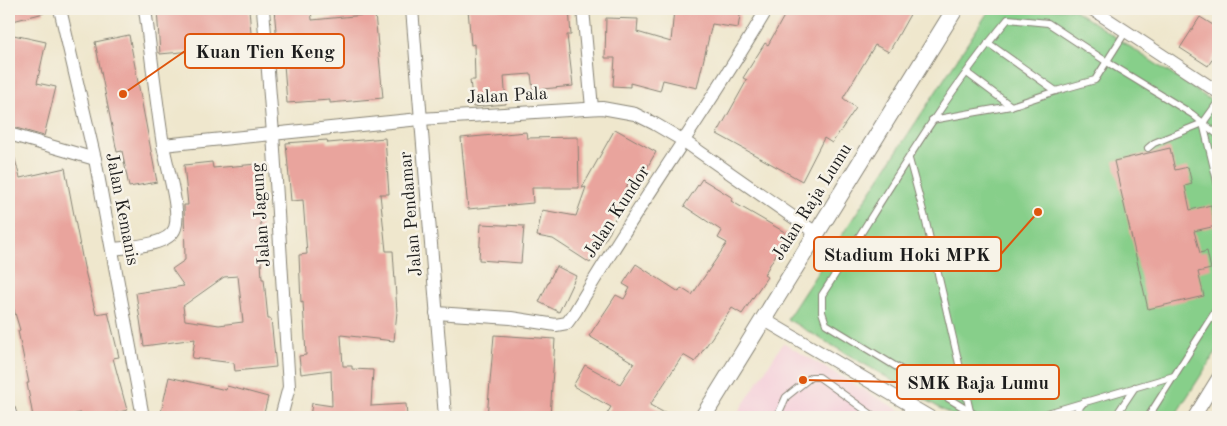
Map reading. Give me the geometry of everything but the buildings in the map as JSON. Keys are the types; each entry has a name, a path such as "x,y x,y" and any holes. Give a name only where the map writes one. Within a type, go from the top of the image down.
{"street":[{"name":"Jalan Kemanis","path":"60,9 95,159 143,417"},
{"path":"113,249 152,244 170,235 175,228 176,212 163,146 146,9"},
{"name":"Jalan Jagung","path":"263,9 289,387 281,417"},
{"name":"Jalan Pendamar","path":"412,9 445,417"},
{"path":"583,9 592,108"},
{"name":"Jalan Kundor","path":"436,313 511,318 556,325 567,323 767,9"},
{"name":"Jalan Raja Lumu","path":"703,417 955,9"},
{"path":"1092,9 1218,92"},
{"name":"Jalan Pala","path":"163,146 420,119 602,108 635,114 684,141 816,233"},
{"path":"9,134 95,159"},
{"path":"763,319 930,417"},
{"path":"1194,417 1218,378"},
{"path":"9,410 11,417"}],"lane":[{"path":"979,417 826,324 822,312 822,295 932,120 988,43 1008,19 1048,23 1192,114 1218,135"},
{"path":"932,120 1011,106 1095,80 1126,31"},
{"path":"988,43 1056,91"},
{"path":"967,73 1011,106"},
{"path":"1148,148 1154,143 1203,123 1218,102"},
{"path":"1203,123 1218,185"},
{"path":"909,159 926,218 970,411"},
{"path":"1148,417 1218,307"},
{"path":"1034,417 1174,376"},
{"path":"777,417 786,397 811,377 819,377 875,417"},
{"path":"1115,417 1135,387"},
{"path":"1072,417 1084,402"},
{"path":"903,417 910,405"}],"shaded area":[{"path":"783,343 911,417 735,417"}],"green space":[{"path":"990,9 1073,9 1218,105 1218,349 1174,417 955,417 787,319"}],"place":[{"name":"Kuan Tien Keng","path":"123,94"},
{"name":"Stadium Hoki MPK","path":"1038,212"},
{"name":"SMK Raja Lumu","path":"803,380"}]}
